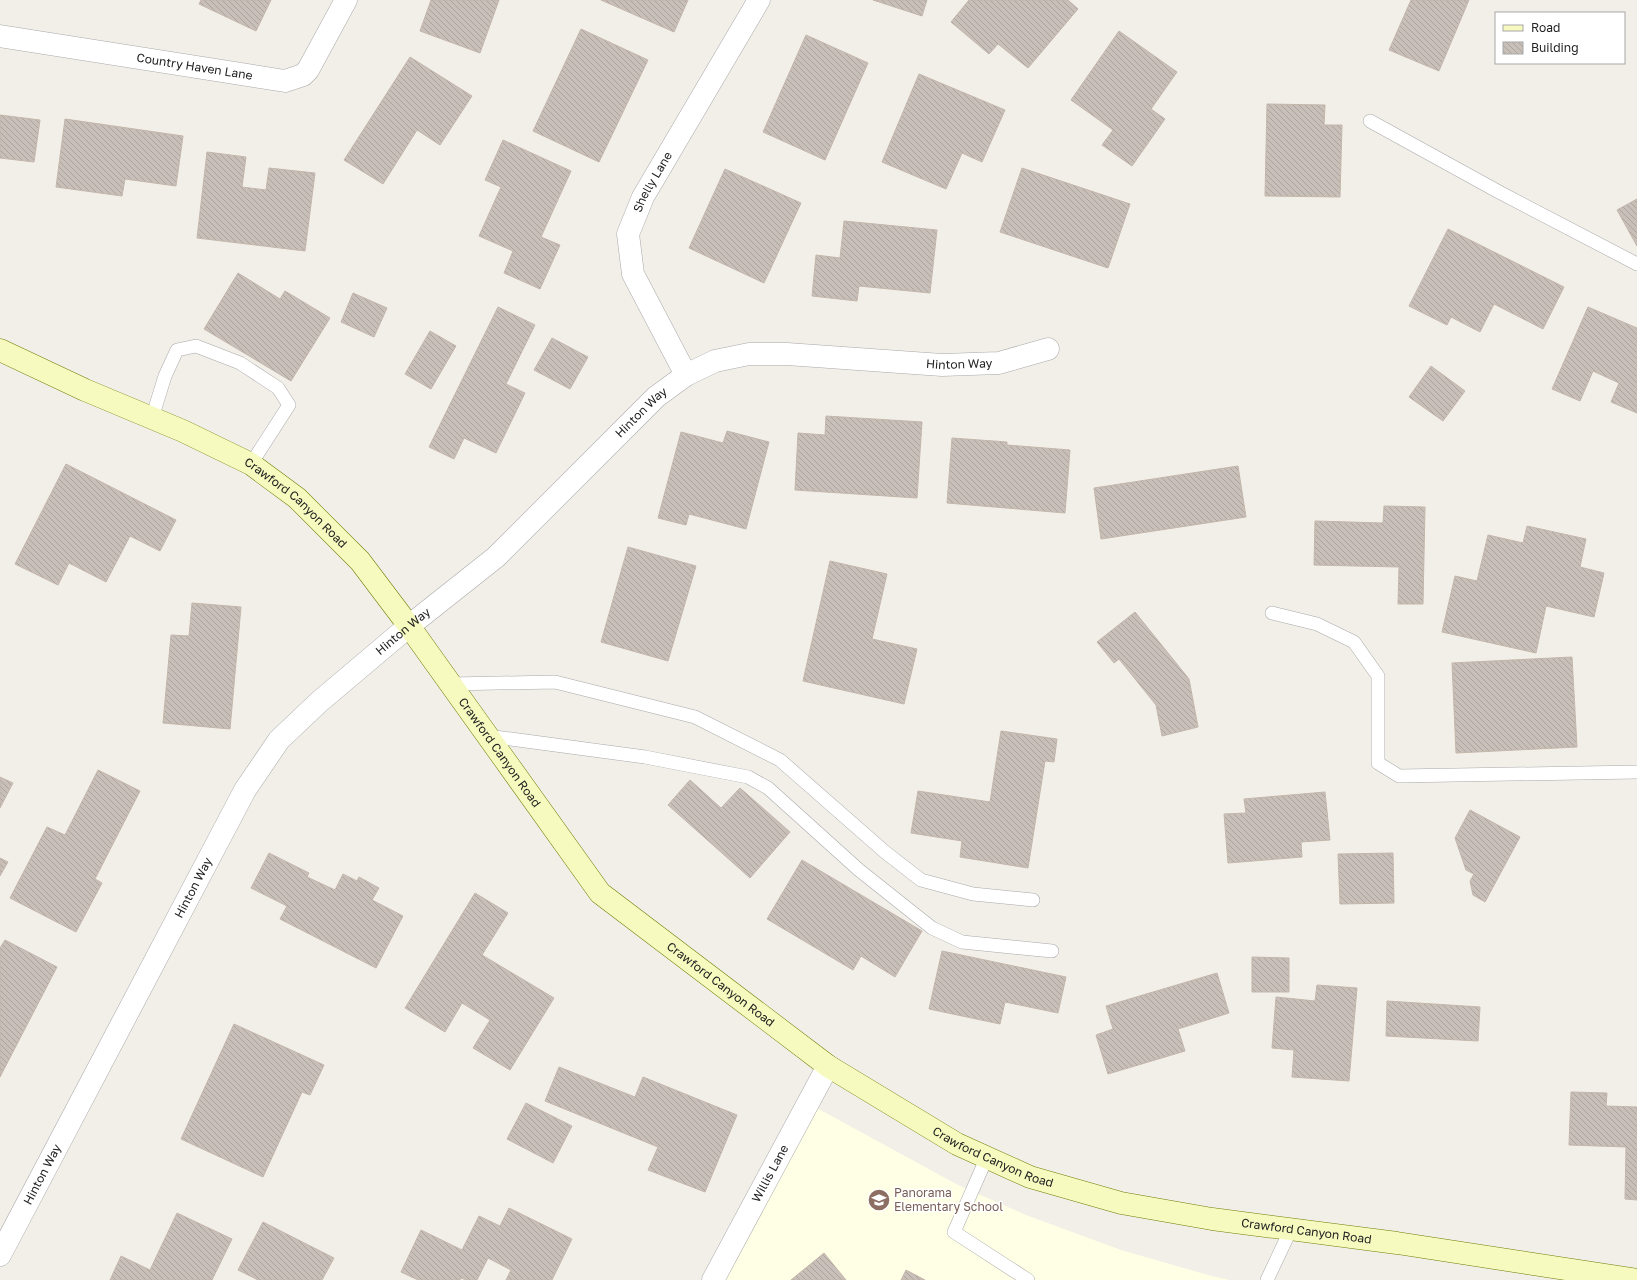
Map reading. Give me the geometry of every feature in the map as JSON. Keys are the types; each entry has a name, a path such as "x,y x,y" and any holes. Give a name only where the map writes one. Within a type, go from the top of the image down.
{"main road":[{"name":"Crawford Canyon Road","path":"0,350 85,390 152,418 252,464 297,498 360,561 451,684 600,893 828,1066 957,1144 1030,1177 1121,1204 1212,1219 1291,1229 1615,1278 1637,1280"}],"street":[{"name":"Country Haven Lane","path":"0,36 286,80 303,75 308,70 346,0"},
{"name":"Shelly Lane","path":"686,375 634,274 628,234 644,197 759,0"},
{"name":"Hinton Way","path":"0,1255 245,790 279,740 319,702 409,626 496,557 656,398 686,375 715,361 749,354 787,354 942,365 999,363 1048,350"},
{"name":"Willis Lane","path":"713,1280 828,1066"}],"lane":[{"path":"1370,121 1498,192 1637,264"},
{"path":"152,418 165,376 177,350 196,346 240,363 278,388 289,405 252,464"},
{"path":"1272,613 1317,624 1354,642 1378,676 1378,763 1399,776 1637,772"},
{"path":"451,684 555,682 695,717 780,760 885,852 921,880 973,894 1033,900"},
{"path":"488,736 645,757 748,777 768,788 859,870 932,928 962,942 1052,951"},
{"path":"987,1157 954,1232 1028,1280"},
{"path":"1267,1280 1291,1229"}],"shaded area":[{"name":"Panorama Elementary School","path":"815,1107 958,1185 1026,1215 1121,1250 1229,1280 723,1280"}],"building":[{"path":"201,0 271,0 256,31 199,4"},
{"path":"431,0 499,0 480,53 420,31"},
{"path":"601,0 688,0 674,32"},
{"path":"873,0 927,0 922,16"},
{"path":"969,0 1068,0 1078,9 1028,68 998,44 989,54 951,22"},
{"path":"1411,0 1469,0 1439,71 1389,50"},
{"path":"581,29 648,60 599,162 533,131"},
{"path":"1119,31 1177,72 1151,109 1165,119 1132,166 1102,145 1113,130 1071,100"},
{"path":"806,35 868,63 825,160 763,132"},
{"path":"410,57 472,96 440,145 417,130 383,184 344,160"},
{"path":"919,74 1005,110 982,162 962,153 946,189 882,162"},
{"path":"1267,104 1325,105 1324,125 1342,125 1340,197 1265,196"},
{"path":"0,115 40,120 34,162 0,158"},
{"path":"65,119 183,136 176,186 125,179 122,196 56,187"},
{"path":"503,140 571,171 541,237 560,245 540,289 504,273 513,251 479,236 501,187 485,180"},
{"path":"207,152 246,157 242,187 266,190 269,168 315,173 305,251 197,238"},
{"path":"1022,168 1130,204 1108,268 1000,232"},
{"path":"725,169 801,203 764,283 689,248"},
{"path":"1637,199 1637,246 1617,210"},
{"path":"844,221 937,230 930,293 859,286 857,301 812,296 816,255 840,258"},
{"path":"1448,229 1564,287 1543,329 1494,304 1480,332 1451,317 1447,325 1409,306"},
{"path":"238,273 280,299 285,291 330,318 291,381 204,329"},
{"path":"353,293 387,308 374,337 341,322"},
{"path":"498,307 535,325 506,384 525,393 496,453 464,438 454,459 429,447"},
{"path":"1588,307 1637,328 1637,413 1611,402 1619,383 1593,371 1580,401 1552,389"},
{"path":"430,331 456,346 431,389 405,374"},
{"path":"552,338 588,357 570,389 534,370"},
{"path":"1431,366 1465,391 1443,421 1409,397"},
{"path":"826,416 922,422 917,498 795,490 798,433 825,435"},
{"path":"727,431 769,442 746,529 689,514 686,525 658,518 681,432 723,443"},
{"path":"952,438 1007,442 1007,445 1070,450 1065,513 947,503"},
{"path":"66,464 176,520 160,551 130,536 106,582 69,563 58,585 15,564"},
{"path":"1238,466 1246,517 1101,539 1094,488"},
{"path":"1384,506 1425,507 1423,604 1398,604 1399,567 1314,565 1315,521 1383,523"},
{"path":"1527,526 1586,539 1580,567 1604,573 1594,617 1546,606 1536,653 1442,632 1455,576 1477,581 1488,535 1523,543"},
{"path":"628,547 696,566 668,661 601,642"},
{"path":"830,561 887,574 872,639 917,649 904,704 803,681"},
{"path":"192,603 241,607 230,729 163,723 171,635 189,636"},
{"path":"1135,612 1189,679 1198,727 1162,736 1156,705 1119,659 1114,663 1097,642"},
{"path":"1572,657 1577,747 1456,753 1452,663"},
{"path":"1001,731 1057,739 1054,762 1045,761 1028,868 960,857 962,841 911,833 918,791 990,802"},
{"path":"98,770 140,791 95,879 102,883 76,932 10,898 47,827 65,835"},
{"path":"0,777 13,783 0,808"},
{"path":"690,780 721,808 740,788 790,832 750,878 668,805"},
{"path":"1325,792 1330,840 1301,842 1302,857 1228,863 1224,814 1246,813 1244,799"},
{"path":"1470,810 1520,837 1485,902 1473,895 1470,881 1474,874 1466,870 1455,838"},
{"path":"269,853 309,873 307,877 335,890 343,874 357,881 359,877 379,888 372,900 403,916 376,968 280,919 287,906 251,888"},
{"path":"1393,853 1394,903 1340,904 1338,854"},
{"path":"0,858 8,862 0,876"},
{"path":"802,860 922,931 895,977 861,956 853,970 767,919"},
{"path":"475,893 508,913 482,955 554,998 510,1070 473,1048 490,1020 462,1003 445,1032 405,1008"},
{"path":"5,940 57,967 0,1077 0,948"},
{"path":"942,951 1066,977 1058,1013 1005,1002 1000,1024 929,1009"},
{"path":"1252,957 1289,958 1289,992 1252,992"},
{"path":"1217,973 1229,1013 1178,1029 1185,1051 1108,1074 1096,1035 1113,1029 1106,1006"},
{"path":"1317,985 1357,988 1349,1081 1292,1077 1294,1050 1272,1048 1276,997 1315,1001"},
{"path":"1387,1001 1480,1007 1478,1041 1386,1036"},
{"path":"234,1024 324,1065 310,1095 302,1092 263,1177 181,1139"},
{"path":"559,1067 635,1097 643,1077 737,1115 705,1192 648,1170 658,1147 545,1101"},
{"path":"1571,1092 1607,1093 1606,1106 1637,1107 1637,1200 1625,1199 1626,1147 1569,1145"},
{"path":"526,1103 572,1126 553,1163 507,1139"},
{"path":"509,1208 572,1239 552,1280 506,1280 511,1270 488,1258 477,1280 466,1280 461,1278 460,1280 418,1280 401,1272 421,1230 462,1250 479,1216 500,1226"},
{"path":"177,1213 232,1239 212,1280 110,1280 121,1256 150,1270"},
{"path":"263,1222 334,1258 322,1280 258,1280 238,1270"},
{"path":"824,1253 846,1280 791,1280"},
{"path":"906,1270 925,1280 901,1280"}],"place":[{"name":"Panorama Elementary School","path":"879,1200"}]}
